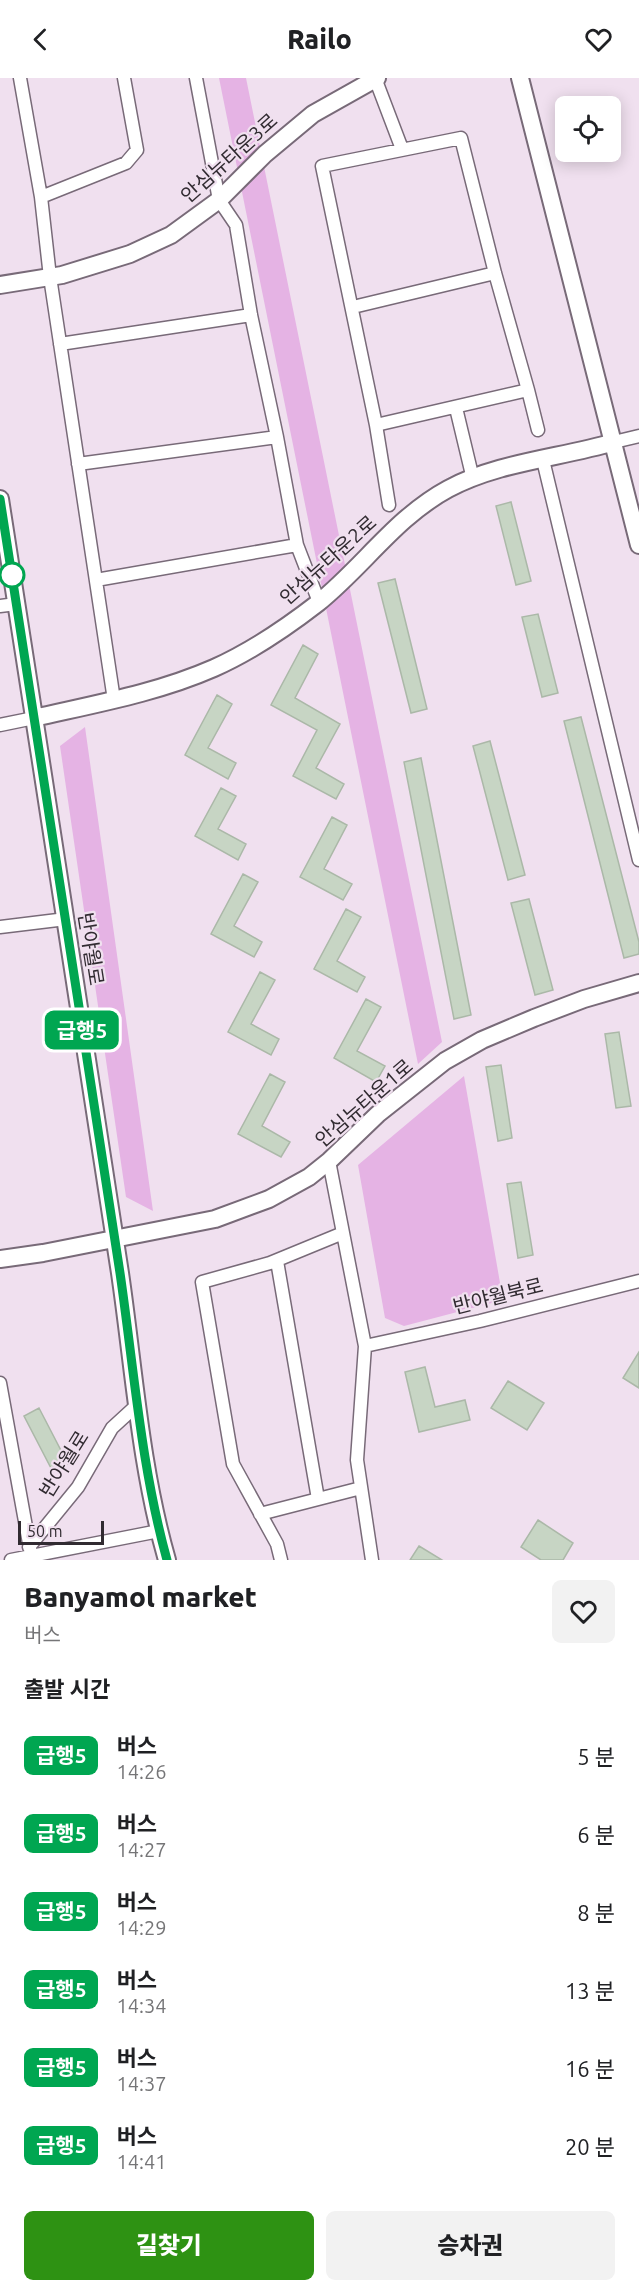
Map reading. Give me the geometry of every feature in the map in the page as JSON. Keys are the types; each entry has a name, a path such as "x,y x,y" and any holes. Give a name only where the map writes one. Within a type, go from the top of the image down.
{"street":[{"path":"20,78 41,197 50,277 114,700"},
{"path":"41,197 126,163 137,150 124,78"},
{"path":"196,78 219,200 236,225 250,315 277,437 297,546 319,602"},
{"path":"376,78 402,149"},
{"name":"안심뉴타운3로","path":"0,285 50,277 130,254 171,235 219,200 296,126 376,78"},
{"path":"520,78 639,545"},
{"path":"389,505 353,307 322,166 461,138 538,430"},
{"path":"353,307 495,273"},
{"path":"60,344 250,315"},
{"path":"376,425 528,390"},
{"path":"456,408 473,479"},
{"path":"614,442 639,436"},
{"path":"78,464 277,437"},
{"name":"안심뉴타운2로","path":"34,718 114,700 161,687 215,668 258,644 319,602 408,516 448,489 473,479 614,442"},
{"path":"543,460 639,860"},
{"name":"반야월로","path":"0,499 8,605 34,718 120,1272 136,1406 159,1531 167,1560"},
{"path":"96,580 297,546"},
{"path":"0,725 34,718"},
{"path":"0,927 66,919"},
{"name":"안심뉴타운1로","path":"0,1259 43,1253 215,1219 269,1200 309,1178 378,1114 445,1061 482,1040 584,999 639,983"},
{"path":"329,1161 366,1346 357,1460 372,1560"},
{"path":"281,1560 277,1544 233,1464 202,1282 277,1261 343,1233"},
{"path":"277,1261 318,1499"},
{"name":"반야월북로","path":"366,1346 480,1321 639,1281"},
{"path":"0,1383 31,1554"},
{"name":"반야월로","path":"31,1554 78,1487 112,1428 136,1406"},
{"path":"260,1514 361,1488"},
{"path":"11,1560 31,1554 159,1531"}],"shaded area":[{"path":"219,78 246,78 442,1042 418,1064"},
{"path":"85,727 153,1211 126,1197 60,746"},
{"path":"464,1076 503,1300 404,1326 385,1318 358,1165"}],"building":[{"path":"511,502 531,581 516,585 496,506"},
{"path":"395,579 427,709 411,713 378,583"},
{"path":"538,614 558,693 542,697 522,617"},
{"path":"303,645 318,654 295,698 340,724 316,768 344,784 336,799 293,776 317,730 271,705"},
{"path":"217,695 232,704 208,748 236,763 228,779 185,755"},
{"path":"581,717 639,942 639,954 624,958 564,721"},
{"path":"490,741 525,875 508,880 473,746"},
{"path":"421,758 471,1015 454,1019 404,762"},
{"path":"221,788 236,796 218,829 246,844 238,860 195,836"},
{"path":"332,817 347,825 324,869 352,884 343,900 300,877"},
{"path":"243,874 258,882 234,926 262,942 254,957 211,934"},
{"path":"529,899 553,990 535,995 511,903"},
{"path":"346,909 361,917 337,961 365,977 357,992 314,969"},
{"path":"260,972 275,980 251,1024 279,1039 271,1055 228,1032"},
{"path":"366,999 381,1007 357,1051 385,1066 376,1082 334,1058"},
{"path":"619,1032 631,1106 616,1108 605,1034"},
{"path":"501,1065 512,1138 498,1141 486,1067"},
{"path":"270,1074 285,1082 262,1126 290,1142 281,1157 238,1134"},
{"path":"521,1182 533,1255 518,1258 507,1184"},
{"path":"639,1352 639,1388 623,1378"},
{"path":"425,1367 435,1407 465,1400 470,1420 419,1432 405,1372"},
{"path":"508,1381 544,1403 527,1430 491,1408"},
{"path":"39,1408 68,1464 53,1472 24,1416"},
{"path":"538,1520 573,1543 563,1560 541,1560 521,1547"},
{"path":"419,1546 442,1560 410,1560"}],"bus line":[{"name":"급행5","path":"0,499 120,1272 136,1406 150,1490 167,1560"}]}
